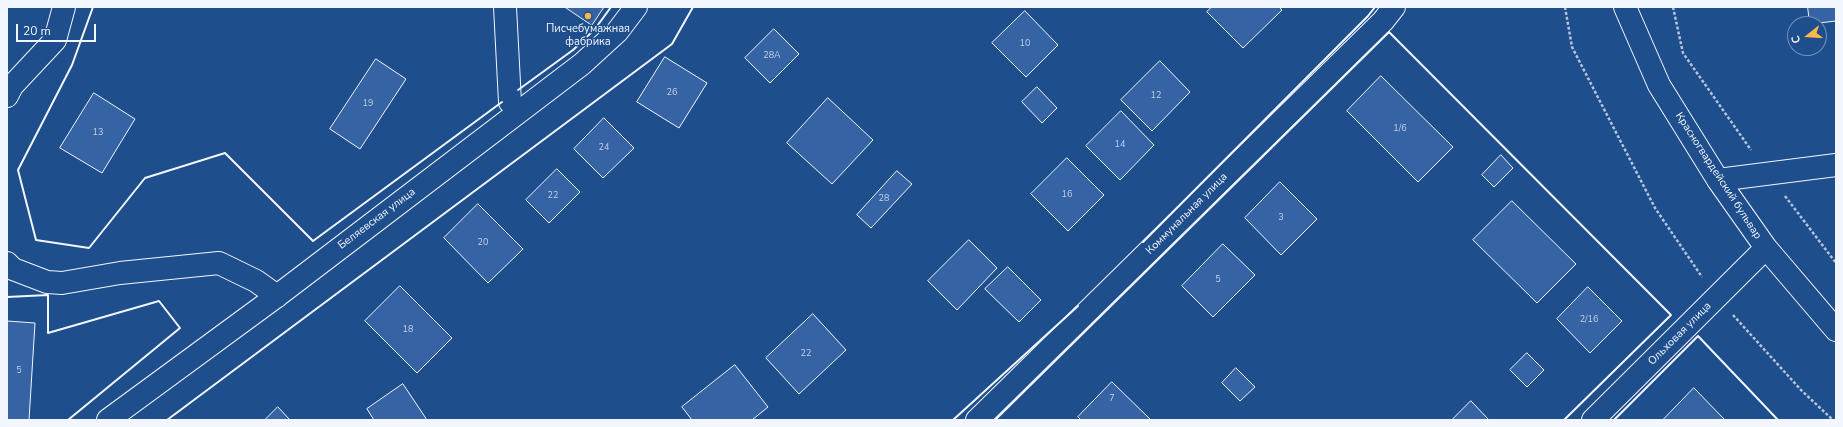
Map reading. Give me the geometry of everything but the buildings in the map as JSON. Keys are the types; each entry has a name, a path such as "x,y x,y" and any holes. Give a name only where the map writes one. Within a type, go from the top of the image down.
{"street":[{"path":"7,96 12,86 55,40 64,7"},
{"path":"505,7 510,102"},
{"name":"Беляевская улица","path":"108,420 277,296 582,64 617,32 636,7"},
{"name":"Коммунальная улица","path":"978,420 1378,26 1394,7"},
{"name":"Красногвардейский бульвар","path":"1625,7 1627,16 1659,85 1718,180 1766,248 1836,330"},
{"path":"1718,180 1836,165"},
{"name":"Ольховая улица","path":"1593,420 1766,248"},
{"path":"7,263 13,269 47,282 62,283 120,273 219,263 256,281 277,296"}],"path":[{"path":"1565,7 1572,47 1655,208 1717,298 1801,390 1833,420"},
{"path":"1672,7 1683,53 1768,174 1836,263"}],"wall":[{"path":"93,7 72,65 18,170 36,240 89,248 145,178 225,153 313,241 502,102"},
{"path":"518,90 573,50 595,29 611,7"},
{"path":"167,420 672,44 693,7"},
{"path":"1143,242 1368,16 1375,7"},
{"path":"995,420 1389,32 1671,315 1564,420"},
{"path":"7,297 48,295 48,333 159,301 180,328 68,420"},
{"path":"953,420 1078,306"},
{"path":"1614,420 1698,336 1778,420"}],"place":[{"name":"Писчебумажная фабрика","path":"588,16"}]}
